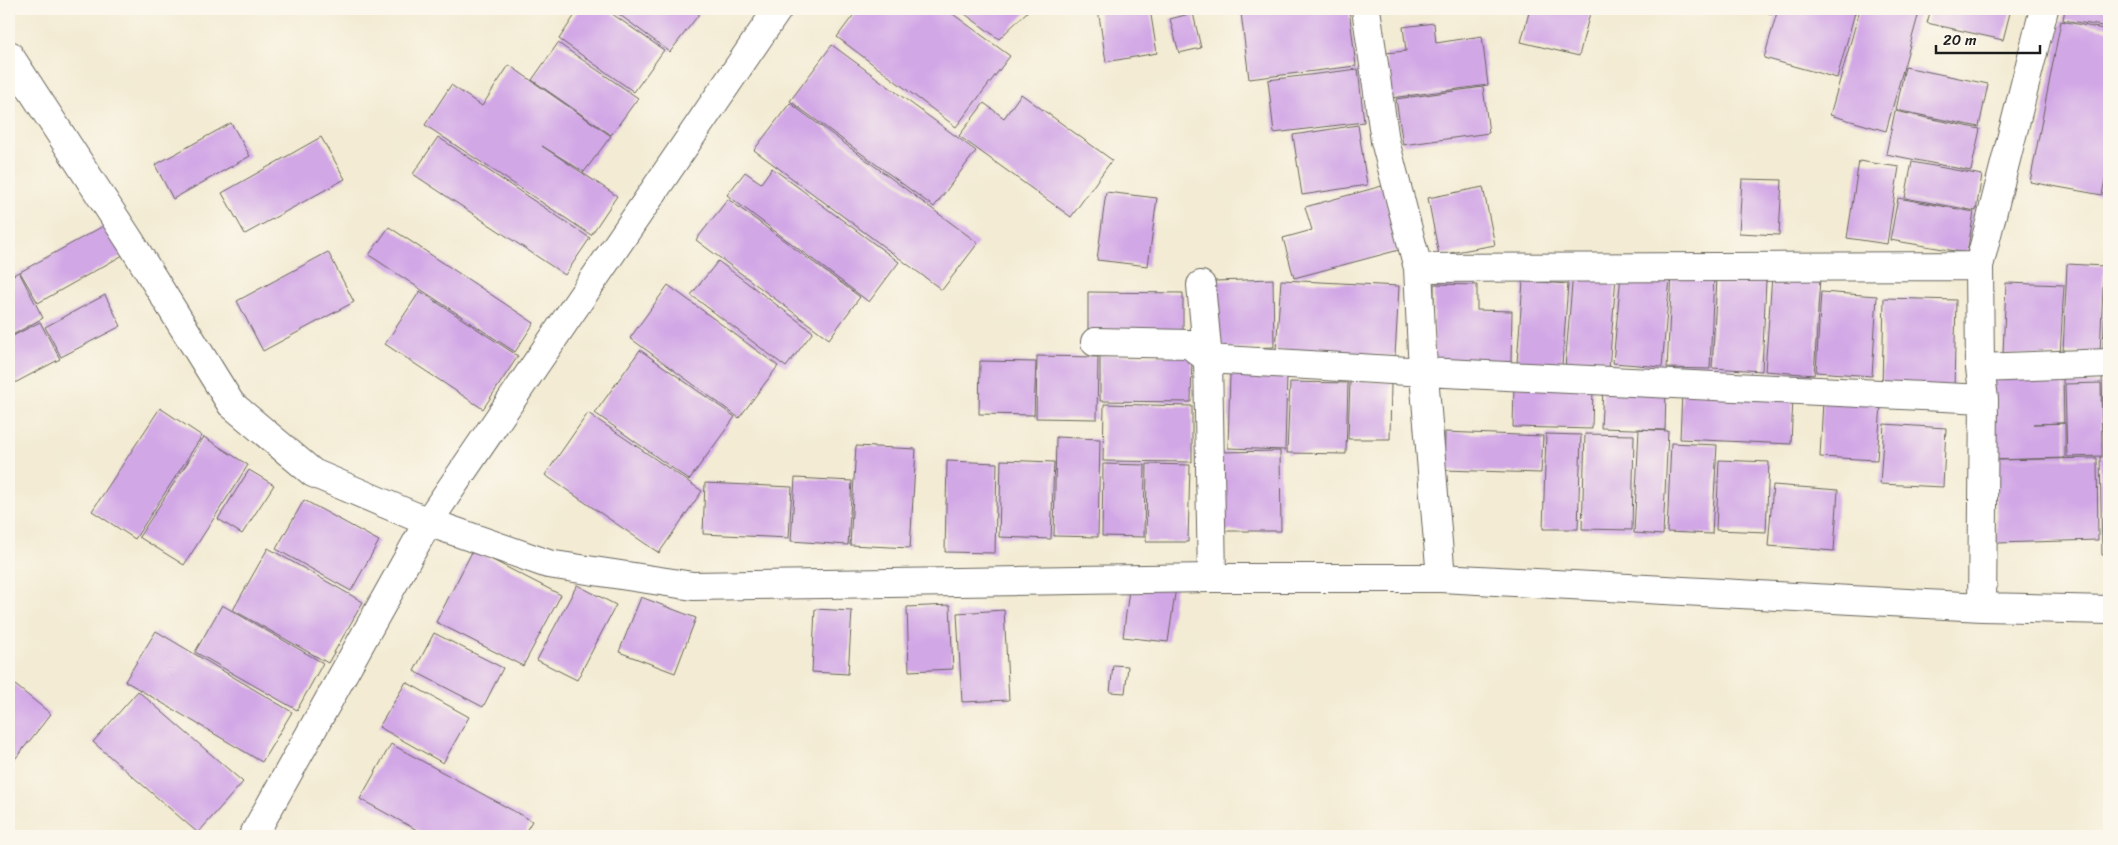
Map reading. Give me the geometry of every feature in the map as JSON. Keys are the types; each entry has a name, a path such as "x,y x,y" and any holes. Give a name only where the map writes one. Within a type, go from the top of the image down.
{"street":[{"path":"253,836 428,522 778,9"},
{"path":"1366,9 1385,141 1418,268 1441,578"},
{"path":"1982,606 1984,399 1980,368 1979,266 2044,9"},
{"path":"9,55 130,241 231,404 313,473 428,522 548,564 693,586 1212,578 1441,578 1982,606 2109,610"},
{"path":"1418,268 1979,266"},
{"path":"1201,285 1208,359 1212,578"},
{"path":"1095,342 1189,344 1208,359 1425,372 1984,399"},
{"path":"1980,368 2109,363"}],"building":[{"path":"579,9 605,9 664,50 634,92 559,39"},
{"path":"612,9 703,9 670,52"},
{"path":"858,9 946,9 1010,56 956,127 837,37"},
{"path":"958,9 1030,9 999,39"},
{"path":"1098,9 1150,9 1157,53 1106,62"},
{"path":"1273,9 1349,9 1356,66 1249,79 1241,13"},
{"path":"1530,9 1591,9 1579,56 1521,42"},
{"path":"1755,9 1773,9 1772,14"},
{"path":"1778,9 1856,9 1837,78 1764,58"},
{"path":"1860,9 1920,9 1886,131 1830,115"},
{"path":"1931,9 2011,9 2003,40 1927,23"},
{"path":"2065,9 2109,9 2109,27 2063,20"},
{"path":"1193,13 1201,48 1179,53 1170,19"},
{"path":"2061,21 2109,30 2109,159 2102,195 2030,182"},
{"path":"1434,23 1436,43 1482,36 1488,85 1391,98 1385,53 1406,51 1403,27"},
{"path":"558,43 638,98 611,135 532,80"},
{"path":"832,45 976,151 934,207 790,101"},
{"path":"509,65 611,136 584,172 542,146 617,196 591,235 425,125 451,85 482,106"},
{"path":"1905,67 1988,84 1979,127 1896,110"},
{"path":"1358,69 1364,122 1274,133 1268,80"},
{"path":"1483,87 1489,133 1403,145 1396,99"},
{"path":"1021,94 1112,160 1071,217 959,136 984,103 1004,118"},
{"path":"790,103 978,243 942,290 754,150"},
{"path":"1895,111 1980,129 1971,171 1886,154"},
{"path":"231,123 250,156 173,199 155,165"},
{"path":"1358,125 1367,185 1302,195 1293,135"},
{"path":"321,137 345,179 245,234 222,193"},
{"path":"438,137 590,238 565,275 413,174"},
{"path":"1859,161 1899,167 1887,244 1847,238"},
{"path":"1912,162 1982,175 1976,211 1905,198"},
{"path":"772,168 899,262 869,302 727,195 745,172 761,183"},
{"path":"1742,179 1782,180 1779,235 1739,233"},
{"path":"1382,186 1399,250 1294,278 1283,238 1312,230 1305,207"},
{"path":"1483,187 1495,245 1439,255 1428,198"},
{"path":"1106,192 1157,198 1148,266 1097,260"},
{"path":"1898,198 1974,212 1967,253 1890,240"},
{"path":"728,199 860,297 829,339 696,240"},
{"path":"105,225 123,255 38,303 20,272"},
{"path":"389,227 534,323 515,352 369,255"},
{"path":"328,252 354,302 263,351 237,301"},
{"path":"718,261 813,332 786,367 691,295"},
{"path":"2067,264 2104,266 2100,353 2063,352"},
{"path":"19,272 43,318 9,337 9,277"},
{"path":"1573,273 1616,276 1609,370 1565,367"},
{"path":"1672,273 1714,275 1710,369 1667,368"},
{"path":"1621,274 1670,278 1662,367 1613,363"},
{"path":"1772,276 1820,278 1814,375 1765,371"},
{"path":"1717,278 1766,280 1762,371 1712,368"},
{"path":"1273,279 1274,347 1217,349 1215,281"},
{"path":"2106,279 2109,279 2109,347 2103,347"},
{"path":"1281,280 1399,286 1395,356 1276,350"},
{"path":"1523,281 1568,284 1562,366 1517,363"},
{"path":"2006,283 2064,285 2060,356 2003,354"},
{"path":"1434,284 1477,285 1477,310 1512,311 1511,362 1434,361"},
{"path":"668,285 778,366 739,418 630,338"},
{"path":"420,291 518,356 483,409 385,344"},
{"path":"1088,292 1183,293 1183,336 1088,335"},
{"path":"1821,292 1877,296 1872,376 1816,372"},
{"path":"105,295 121,326 61,357 45,327"},
{"path":"1884,298 1956,300 1954,389 1882,387"},
{"path":"40,322 60,359 9,386 9,338"},
{"path":"640,350 735,417 689,480 595,413"},
{"path":"1100,355 1192,356 1191,402 1100,401"},
{"path":"1037,356 1098,357 1097,419 1036,418"},
{"path":"980,361 1036,362 1034,415 979,414"},
{"path":"1230,373 1287,375 1285,450 1228,448"},
{"path":"2102,375 2109,375 2109,455 2104,455"},
{"path":"2063,377 2064,423 2033,424 2065,423 2065,458 1993,460 1989,380"},
{"path":"1290,382 1348,383 1346,454 1287,453"},
{"path":"1350,382 1391,382 1390,439 1348,439"},
{"path":"2101,383 2102,456 2067,457 2065,384"},
{"path":"1514,386 1593,387 1592,429 1513,427"},
{"path":"1603,389 1666,391 1665,430 1601,428"},
{"path":"1682,392 1793,397 1791,444 1680,439"},
{"path":"1823,401 1881,404 1877,460 1820,457"},
{"path":"1104,404 1192,406 1192,462 1103,461"},
{"path":"160,408 202,436 135,539 92,511"},
{"path":"588,413 702,491 659,553 545,475"},
{"path":"1884,424 1946,428 1943,487 1880,484"},
{"path":"1639,429 1668,431 1663,535 1634,533"},
{"path":"1445,432 1543,436 1541,473 1444,470"},
{"path":"1546,434 1581,435 1578,529 1543,529"},
{"path":"1585,434 1634,435 1632,530 1582,529"},
{"path":"204,437 248,465 184,565 139,537"},
{"path":"1056,437 1100,439 1098,537 1054,536"},
{"path":"1671,443 1717,445 1712,534 1667,532"},
{"path":"856,446 916,449 910,548 850,545"},
{"path":"1280,451 1281,531 1218,531 1218,452"},
{"path":"2100,457 2109,457 2109,555 2102,555"},
{"path":"2097,458 2098,540 1997,543 1995,460"},
{"path":"1001,460 1054,462 1051,539 999,537"},
{"path":"1719,460 1769,462 1766,532 1716,530"},
{"path":"947,461 997,463 995,553 945,552"},
{"path":"1103,464 1145,465 1144,537 1102,536"},
{"path":"1147,464 1190,465 1188,542 1146,542"},
{"path":"249,470 274,485 242,534 218,519"},
{"path":"795,478 852,481 848,545 791,541"},
{"path":"705,483 792,487 789,538 703,534"},
{"path":"1773,485 1838,490 1834,551 1768,546"},
{"path":"304,500 379,541 351,591 276,549"},
{"path":"268,548 363,602 328,663 233,610"},
{"path":"473,550 561,595 523,666 436,622"},
{"path":"1130,582 1176,587 1168,642 1123,637"},
{"path":"577,585 616,605 577,680 537,660"},
{"path":"641,597 696,618 675,673 619,652"},
{"path":"222,605 323,663 297,710 195,652"},
{"path":"950,605 953,669 909,671 907,607"},
{"path":"815,609 852,611 848,674 812,672"},
{"path":"1004,610 1009,700 962,702 957,613"},
{"path":"156,631 292,712 262,762 125,681"},
{"path":"434,633 503,668 483,707 414,671"},
{"path":"1113,665 1128,666 1125,693 1110,692"},
{"path":"9,680 51,714 11,764 9,762"},
{"path":"406,682 469,717 443,763 379,727"},
{"path":"138,691 243,782 198,833 93,742"},
{"path":"391,744 532,821 523,836 428,836 360,799"}]}
